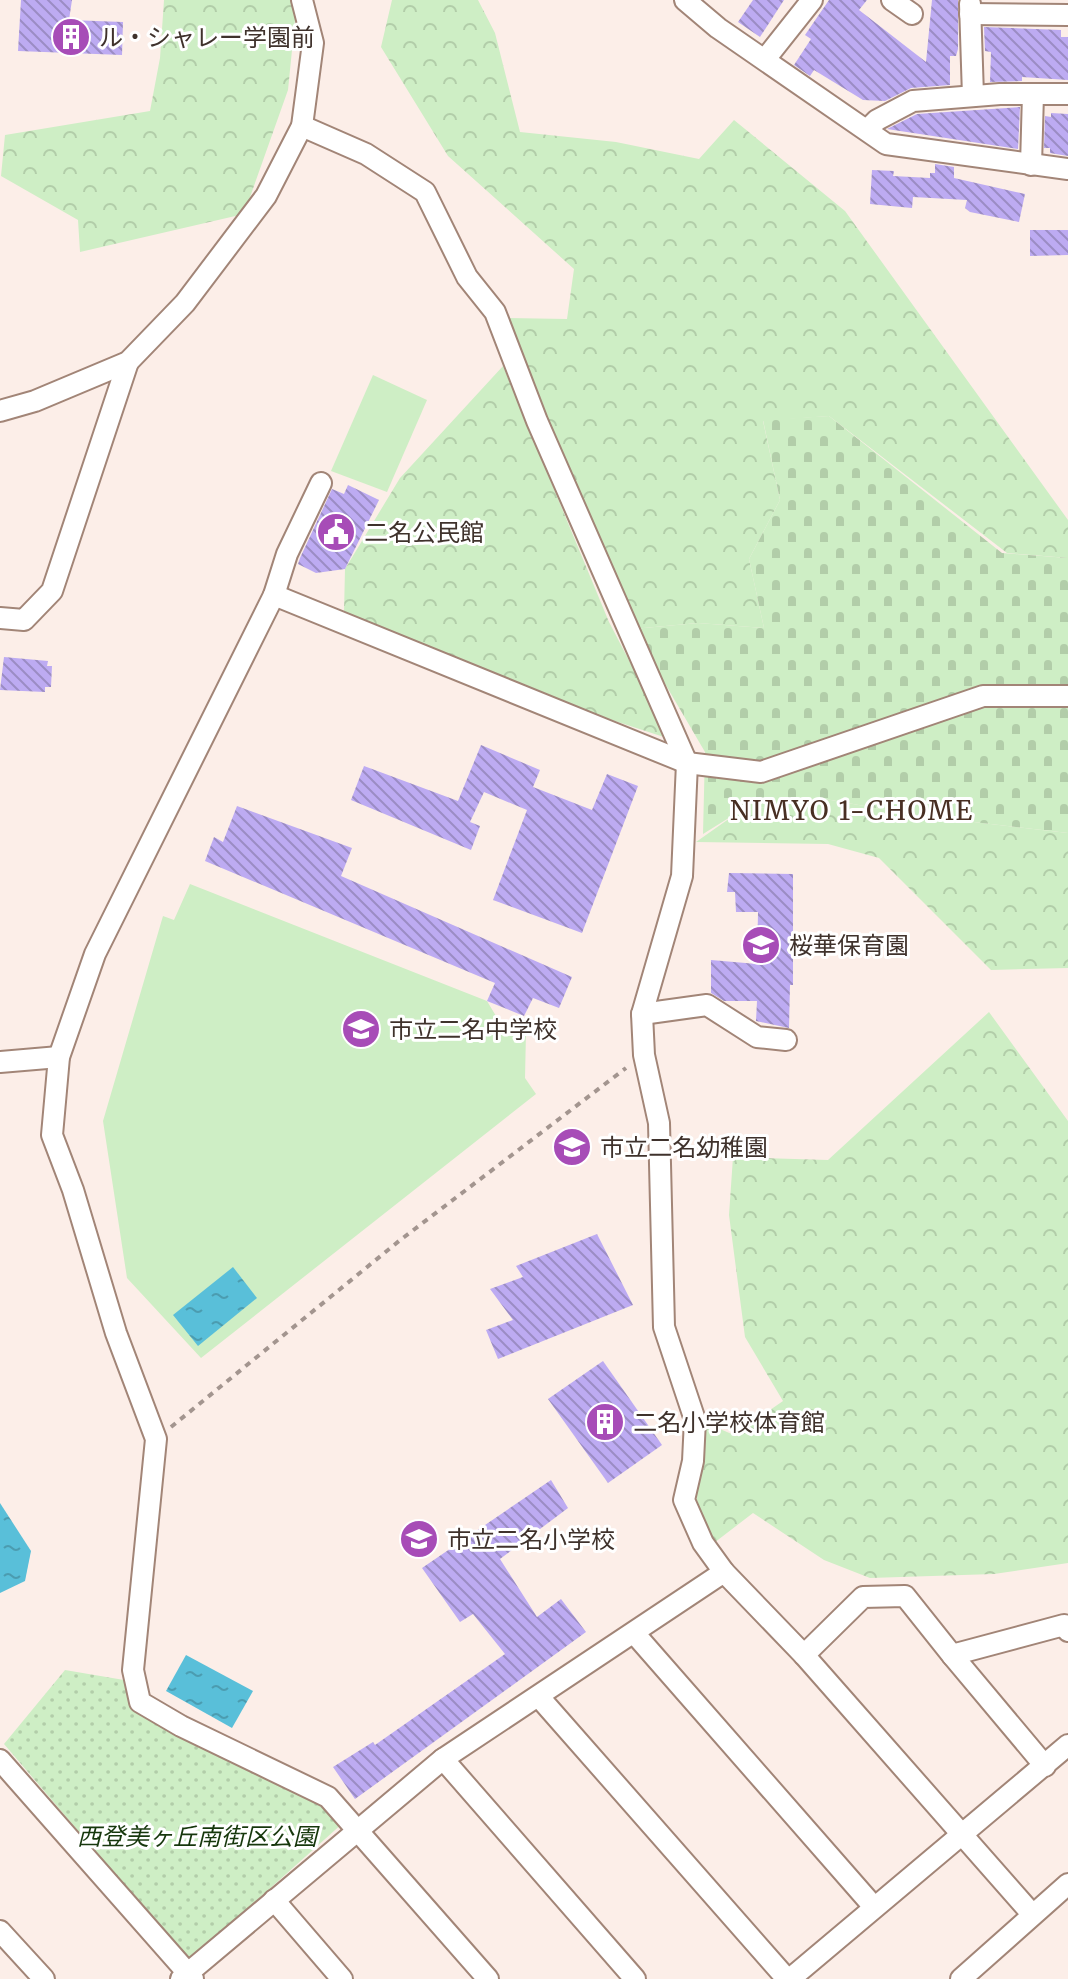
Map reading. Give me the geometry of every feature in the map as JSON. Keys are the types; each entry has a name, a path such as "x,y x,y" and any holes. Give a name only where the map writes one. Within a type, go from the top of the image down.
{"street":[{"path":"0,411 35,401 128,362 185,303 266,196 302,126 313,43 302,0"},
{"path":"685,0 718,28 766,58 886,144 1068,169"},
{"path":"766,58 812,0"},
{"path":"892,0 912,14"},
{"path":"973,96 970,8 1068,15"},
{"path":"1031,165 1033,94"},
{"path":"867,130 877,120 913,101 1068,94"},
{"path":"302,126 366,154 425,192 467,277 495,312 537,421 687,763 682,876 642,1014 644,1055 659,1123 664,1327 695,1420 693,1461 684,1500 703,1543 724,1572 804,1655 1032,1914"},
{"path":"0,618 24,620 52,591 128,362"},
{"path":"321,483 287,554 274,595 95,954 59,1057 52,1135 73,1190 116,1333 156,1439 133,1670 140,1702 181,1726 328,1797 360,1829 488,1979"},
{"path":"274,595 687,763 761,772 983,696 1068,696"},
{"path":"642,1014 707,1005 757,1037 786,1040"},
{"path":"0,1062 59,1057"},
{"path":"0,1760 187,1977 443,1759 724,1572"},
{"path":"804,1655 863,1597 905,1596 1045,1766"},
{"path":"952,1655 1064,1625 1068,1631"},
{"path":"634,1633 874,1907"},
{"path":"539,1697 789,1979 1068,1745"},
{"path":"443,1759 635,1979"},
{"path":"961,1979 1068,1884"},
{"path":"274,1900 342,1979"},
{"path":"0,1931 44,1979"}],"path":[{"path":"156,1439 399,1241 644,1055"}],"green space":[{"path":"164,0 297,0 288,90 244,214 80,252 78,220 1,176 5,135 150,111 160,58"},
{"path":"392,0 478,0 495,33 520,132 616,142 699,159 734,120 845,211 1068,520 1068,558 1007,553 829,416 763,421 780,500 749,559 764,628 698,623 633,629 506,318 567,319 574,269 448,156 381,47"},
{"path":"503,366 609,622 670,739 575,708 344,612 345,569 400,478"},
{"path":"373,375 427,400 387,492 331,471"},
{"path":"829,416 1002,553 1068,558 1068,833 914,815 820,798 740,811 703,834 705,752 633,629 698,623 764,628 749,559 780,500 763,420"},
{"path":"820,798 914,815 1068,833 1068,968 991,970 879,858 828,844 696,842 740,811"},
{"path":"190,884 487,1001 499,1021 526,1032 525,1078 536,1094 201,1358 127,1278 103,1121 163,916 174,920"},
{"path":"989,1012 1068,1121 1068,1563 994,1574 870,1578 824,1560 753,1513 710,1546 697,1500 699,1420 734,1435 783,1401 745,1337 729,1215 733,1157 828,1160"},
{"name":"西登美ヶ丘南街区公園","path":"65,1670 124,1680 135,1707 322,1800 344,1822 189,1961 4,1744"}],"water":[{"path":"233,1267 257,1298 198,1346 173,1315"},
{"path":"0,1503 31,1551 25,1581 0,1593"},
{"path":"186,1655 253,1691 232,1728 166,1691"}],"building":[{"name":"ル・シャレー学園前","path":"21,0 72,0 69,20 123,22 122,55 18,51"},
{"path":"753,0 784,0 760,37 738,22"},
{"path":"829,0 867,0 859,10 926,62 932,0 958,0 958,49 956,56 950,56 950,85 911,88 885,101 863,100 814,70 810,76 794,65 811,39 805,35"},
{"path":"984,27 1061,30 1061,37 1068,37 1068,80 1022,77 1022,81 990,82 991,52 985,51"},
{"path":"1020,107 1018,149 887,129 917,114"},
{"path":"1051,113 1068,114 1068,156 1050,153 1050,148 1044,148 1045,116 1051,117"},
{"path":"935,164 954,167 954,178 1025,194 1019,222 970,212 965,208 967,200 913,197 912,208 870,204 872,170 894,171 893,176 930,178 930,173 935,173"},
{"path":"1030,230 1068,230 1068,255 1030,256"},
{"name":"二名公民館","path":"348,485 379,500 345,569 316,573 298,564 300,558 332,489 344,494"},
{"path":"4,657 48,661 47,666 52,666 51,687 45,687 45,692 0,690"},
{"path":"481,745 540,770 533,787 592,810 607,774 638,786 582,933 493,900 527,810 484,792 470,822 480,826 471,850 351,800 364,766 458,801"},
{"path":"237,806 352,848 341,876 572,977 559,1008 533,998 524,1016 487,1001 495,983 205,861 214,837 223,842"},
{"path":"729,873 793,874 793,985 790,985 789,1028 756,1021 757,1001 724,1001 711,993 711,960 757,964 758,912 736,912 735,892 727,892"},
{"path":"597,1234 633,1305 498,1359 486,1330 513,1320 490,1289 523,1277 516,1266"},
{"name":"二名小学校体育館","path":"603,1361 662,1445 608,1483 548,1399"},
{"path":"551,1480 568,1508 500,1559 537,1617 561,1599 586,1632 355,1799 333,1767 373,1742 375,1745 505,1654 473,1614 460,1622 422,1568"}],"place":[{"name":"ル・シャレー学園前","path":"71,37"},
{"name":"二名公民館","path":"336,532"},
{"name":"桜華保育園","path":"761,945"},
{"name":"市立二名中学校","path":"361,1029"},
{"name":"市立二名幼稚園","path":"572,1147"},
{"name":"二名小学校体育館","path":"605,1422"},
{"name":"市立二名小学校","path":"419,1539"}],"district":[{"name":"NIMYO 1-CHOME","path":"852,810"}]}
